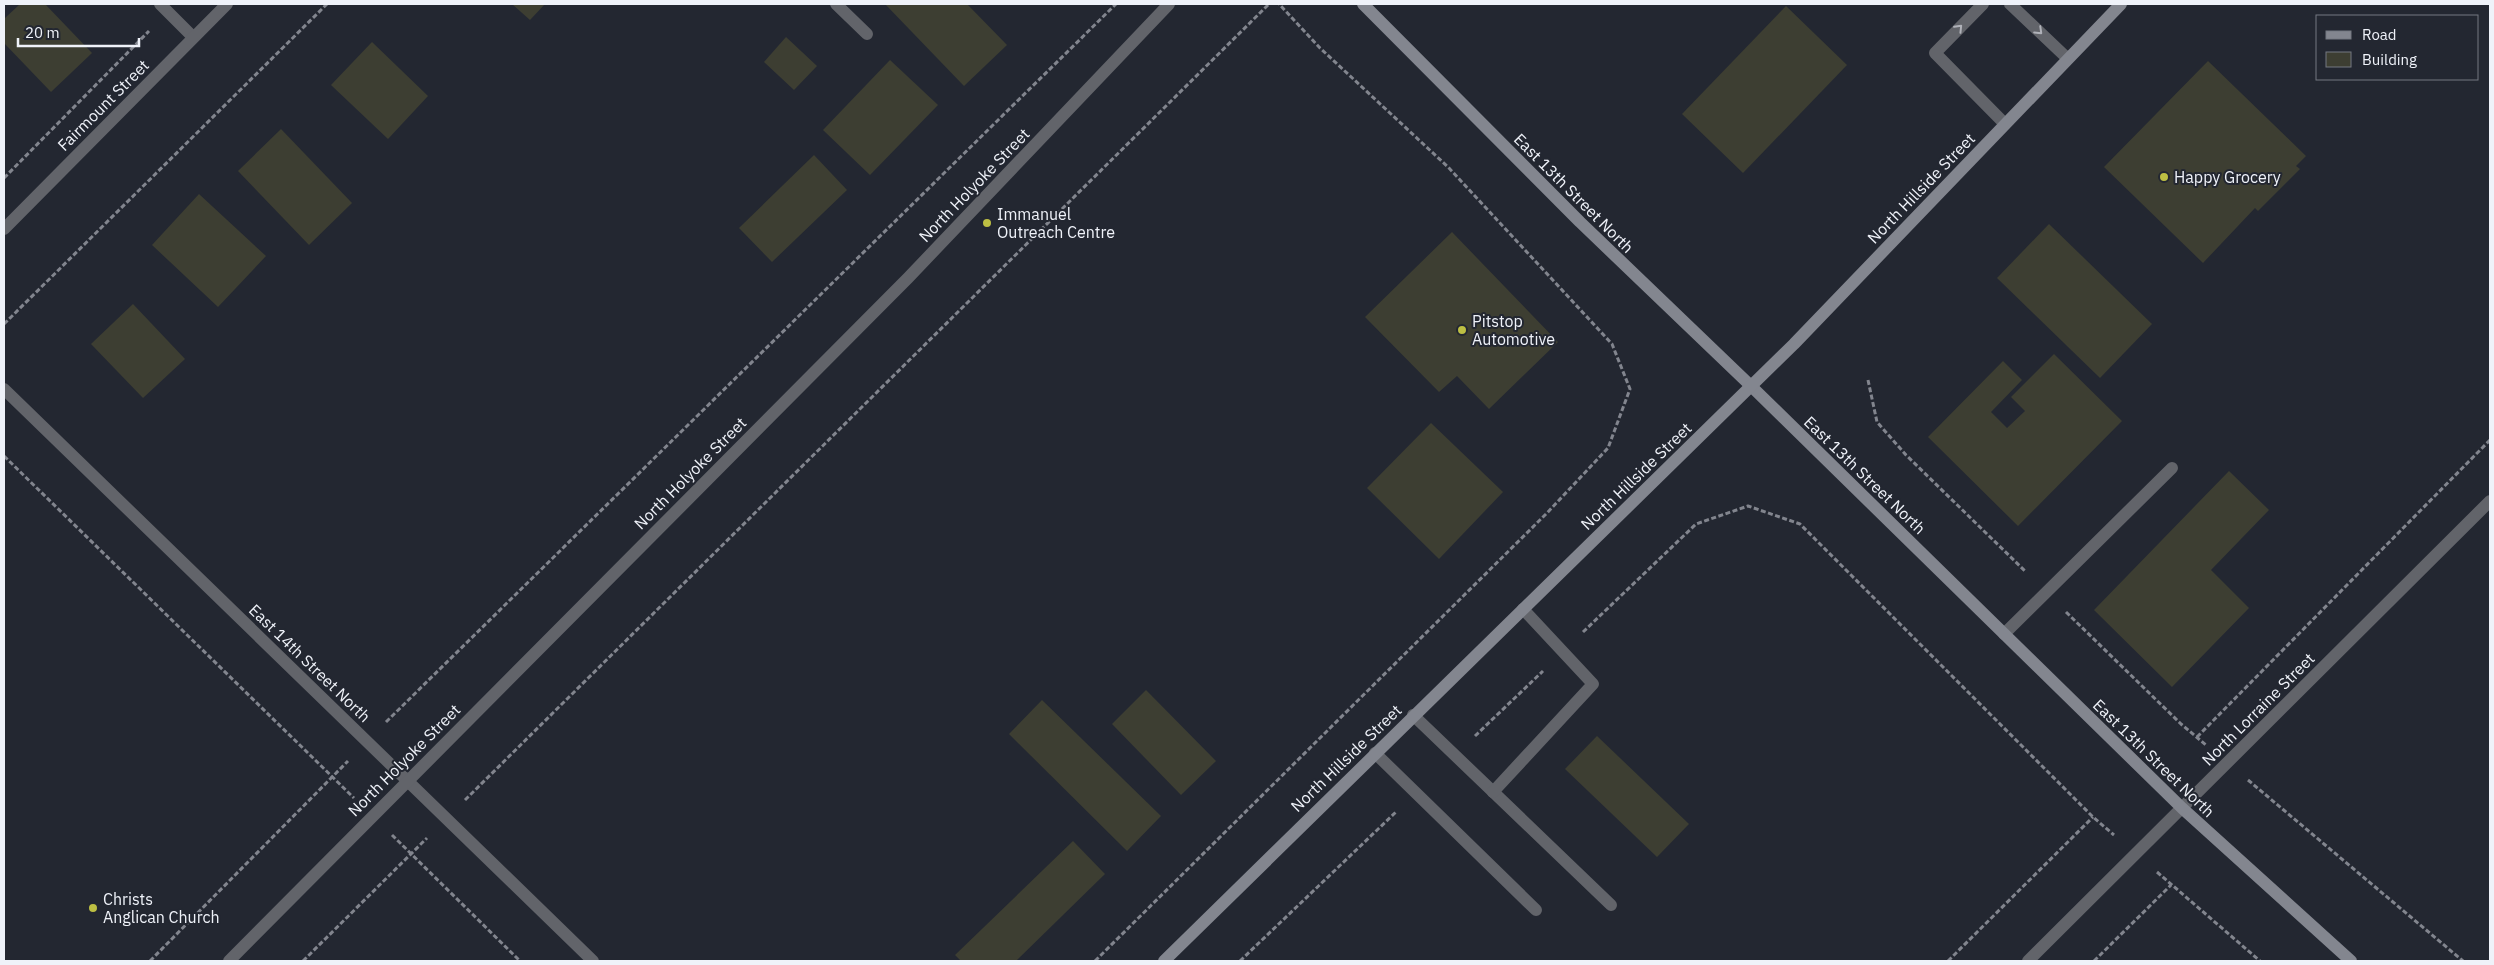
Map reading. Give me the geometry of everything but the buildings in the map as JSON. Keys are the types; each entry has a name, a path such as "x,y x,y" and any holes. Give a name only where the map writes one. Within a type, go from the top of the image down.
{"main road":[{"name":"East 13th Street North","path":"1363,4 1580,222 1751,386 2182,808 2351,961"},
{"name":"North Hillside Street","path":"1164,961 1522,608 1751,386 2121,4"}],"street":[{"name":"Fairmount Street","path":"4,229 227,4"},
{"path":"836,4 866,34"},
{"name":"North Holyoke Street","path":"229,961 908,278 1169,4"},
{"path":"1983,4 1935,53 2005,124"},
{"path":"2010,4 2068,58"},
{"path":"164,8 193,37"},
{"name":"East 14th Street North","path":"4,388 593,961"},
{"path":"2004,634 2172,468"},
{"name":"North Lorraine Street","path":"2028,961 2490,500"},
{"path":"1493,792 1593,684 1522,608"},
{"path":"1413,715 1611,905"},
{"path":"1375,752 1536,910"}],"path":[{"path":"4,324 328,4"},
{"path":"150,961 367,741 1116,4"},
{"path":"303,961 1269,4"},
{"path":"1095,961 1547,513 1608,448 1630,389 1612,344 1448,167 1320,48 1279,4"},
{"path":"4,178 164,8"},
{"path":"1868,380 1877,422 1906,455 2046,592 2197,737 2463,961"},
{"path":"2197,737 2490,440"},
{"path":"4,456 520,961"},
{"path":"1455,755 1696,524 1748,506 1800,524 2093,817 2260,961"},
{"path":"1240,961 1416,793"},
{"path":"1948,961 2093,817"},
{"path":"2094,961 2171,884"}],"place":[{"name":"Happy Grocery","path":"2164,177"},
{"name":"Immanuel Outreach Centre","path":"987,223"},
{"name":"Pitstop Automotive","path":"1462,330"},
{"name":"Christs Anglican Church","path":"93,908"}]}
